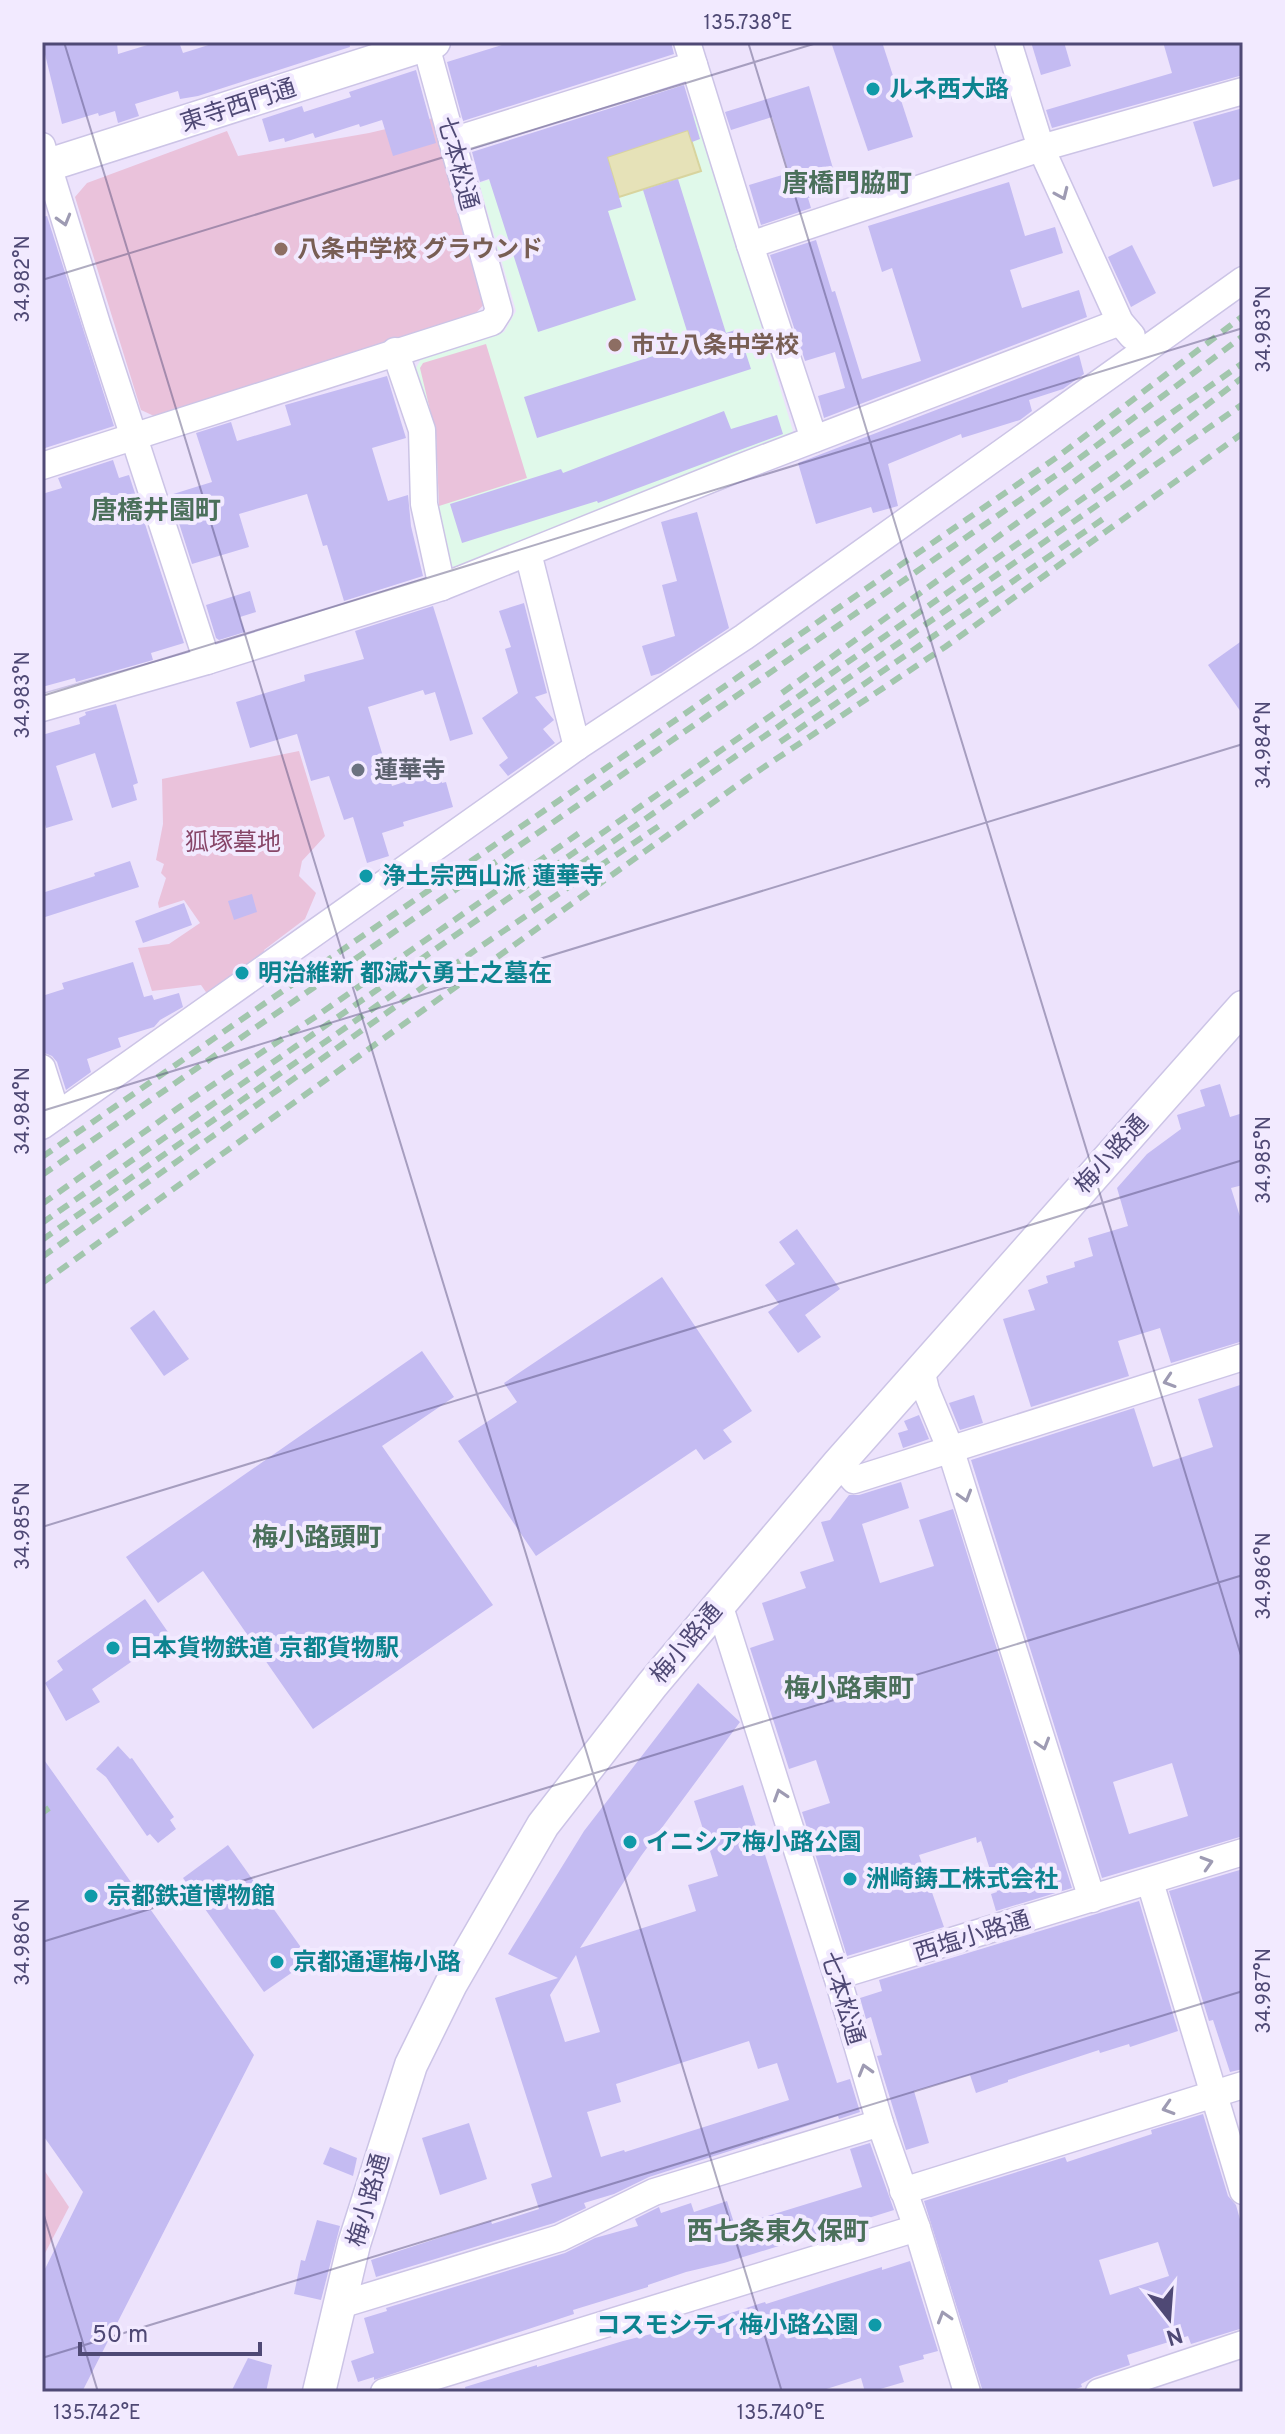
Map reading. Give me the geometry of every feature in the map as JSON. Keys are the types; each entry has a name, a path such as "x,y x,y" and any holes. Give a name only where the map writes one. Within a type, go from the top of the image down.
{"street":[{"path":"1008,42 1041,148 1120,322 1145,352"},
{"name":"七本松通","path":"42,466 492,322 499,311 428,43"},
{"name":"東寺西門通","path":"44,159 428,43"},
{"path":"452,141 691,54 814,439"},
{"path":"750,245 1041,148 1243,91"},
{"path":"44,159 207,661"},
{"path":"42,1068 50,1120 577,747 744,637 1243,280"},
{"path":"42,708 207,661 442,587 814,439 1120,322"},
{"path":"395,351 422,430 424,504 442,587"},
{"path":"528,553 577,747"},
{"name":"梅小路通","path":"319,2392 368,2194 411,2065 446,1994 543,1825 589,1763 719,1604 839,1463 1241,1016"},
{"path":"839,1463 854,1480 1243,1357"},
{"path":"921,1369 926,1390 950,1448 1092,1899"},
{"name":"七本松通","path":"719,1604 967,2392"},
{"name":"西塩小路通","path":"837,1976 1243,1852"},
{"path":"1150,1882 1243,2191"},
{"path":"903,2191 1243,2085"},
{"path":"340,2305 560,2238 654,2192 880,2123"},
{"path":"384,2392 917,2228"},
{"path":"1099,2392 1243,2344"}],"shaded area":[{"name":"市立八条中学校","path":"698,115 793,431 785,441 460,568 447,565 437,520 436,435 416,368 421,359 504,332 516,311 479,183"},
{"path":"688,130 701,171 619,197 607,157"}],"green space":[{"name":"八条中学校 グラウンド","path":"433,118 487,301 476,313 154,416 141,410 75,197 87,183 227,131 238,156 369,133"},
{"path":"486,344 527,478 439,506 436,435 420,368 423,363"},
{"name":"狐塚墓地","path":"299,751 325,836 302,861 299,876 316,893 305,919 264,950 266,956 208,995 201,985 152,991 138,948 169,944 200,923 184,900 159,908 166,878 161,873 164,864 156,860 163,824 162,779"},
{"path":"42,2167 69,2207 42,2259"}],"building":[{"path":"42,42 117,42 118,54 157,42 179,42 183,53 218,42 349,42 350,47 198,96 180,99 178,91 135,104 139,116 118,123 115,111 62,124"},
{"path":"512,42 671,42 674,54 463,121 447,62"},
{"name":"ルネ西大路","path":"831,42 882,42 913,137 868,151"},
{"path":"1031,42 1064,42 1071,66 1041,75"},
{"path":"1163,42 1243,42 1243,75 1052,128 1046,110 1172,73"},
{"path":"416,70 436,143 393,156 382,120 315,138 313,133 285,142 284,138 269,142 262,119 302,106 304,112 351,97 349,92"},
{"path":"684,85 700,139 692,142 688,130 607,157 622,207 608,211 636,300 538,332 489,179 480,182 472,152"},
{"path":"809,86 839,189 808,198 811,208 761,225 749,185 789,173 772,117 731,130 725,112"},
{"path":"1243,108 1243,178 1213,187 1193,122"},
{"path":"678,179 726,333 738,329 751,369 537,438 524,397 691,344 643,190"},
{"path":"1009,182 1025,236 1055,227 1063,253 1010,270 1022,308 1079,290 1087,317 824,418 818,396 845,388 835,352 805,361 770,255 816,240 862,379 921,361 892,268 882,272 868,226"},
{"path":"47,216 114,426 42,449 42,217"},
{"path":"1132,245 1156,293 1131,307 1108,257"},
{"path":"1079,355 1084,374 1063,389 1029,400 1032,411 1020,420 962,438 961,434 888,464 898,506 873,513 871,507 816,524 798,463"},
{"path":"387,376 406,438 372,448 388,501 408,495 411,526 423,576 344,601 307,494 239,514 249,547 192,564 170,495 212,482 196,433 231,422 237,441 291,425 285,405"},
{"path":"724,411 731,429 777,415 783,434 598,503 462,543 450,504 561,469 563,473"},
{"path":"113,460 119,478 129,475 184,643 151,653 153,660 76,682 75,678 42,687 42,494 62,488 58,478"},
{"path":"697,512 729,628 661,673 651,676 642,646 675,636 662,585 677,581 661,522"},
{"path":"250,591 256,612 240,617 245,632 219,640 216,638 206,605"},
{"path":"524,603 547,693 535,697 554,720 543,729 555,743 508,776 499,765 508,758 482,718 518,693 505,649 511,647 499,611"},
{"path":"433,606 473,734 450,741 435,692 425,695 423,690 368,707 392,786 439,771 442,783 446,782 453,807 403,822 404,826 382,833 389,856 367,863 353,817 344,820 329,776 311,781 297,734 250,748 236,702 305,681 304,675 364,659 355,631"},
{"path":"1243,640 1243,715 1208,665"},
{"path":"116,704 138,783 133,785 137,800 112,808 95,753 56,766 73,820 46,828 42,814 42,735 80,724 79,718 86,715 85,712"},
{"path":"130,861 139,887 42,918 42,893"},
{"path":"252,894 257,912 234,920 228,901"},
{"path":"184,903 192,925 143,943 135,921"},
{"path":"133,962 144,997 152,995 154,1000 179,993 183,1007 154,1027 118,1038 121,1047 87,1059 91,1072 66,1090 57,1062 42,1052 42,996 64,989 62,983"},
{"path":"1220,1084 1230,1117 1243,1113 1243,1185 1231,1188 1243,1226 1243,1341 1171,1363 1160,1328 1118,1341 1129,1376 1031,1407 1003,1319 1035,1310 1028,1290 1048,1283 1046,1276 1075,1267 1074,1262 1093,1256 1088,1238 1128,1226 1117,1188 1147,1154 1181,1129 1177,1115 1205,1106 1200,1090"},
{"path":"797,1229 840,1289 805,1315 821,1337 798,1353 768,1312 779,1304 765,1285 795,1264 779,1242"},
{"path":"662,1277 752,1411 723,1430 732,1442 704,1460 696,1449 536,1556 458,1441 517,1402 504,1383"},
{"path":"154,1310 189,1359 164,1376 130,1328"},
{"path":"422,1351 454,1397 382,1446 493,1605 313,1729 203,1571 158,1603 126,1557"},
{"path":"1243,1384 1243,1836 1102,1878 971,1460 1134,1408 1153,1467 1213,1447 1198,1399","holes":["1172,1763 1188,1816 1129,1834 1113,1782"]},
{"path":"974,1395 983,1423 960,1430 949,1403"},
{"path":"919,1415 929,1439 903,1448 898,1433 908,1430 904,1421"},
{"path":"901,1482 909,1508 862,1524 880,1583 934,1566 919,1520 953,1509 1072,1888 996,1911 991,1894 997,1892 981,1841 977,1843 976,1837 919,1855 944,1927 847,1956 802,1812 830,1803 816,1760 789,1769 750,1648 774,1640 762,1603 806,1588 800,1572 834,1561 821,1522 830,1520 849,1495 859,1495"},
{"name":"日本貨物鉄道 京都貨物駅","path":"145,1599 170,1635 92,1689 100,1702 66,1721 45,1683 63,1670 57,1661"},
{"path":"698,1683 740,1722 641,1856 580,1948 696,1911 688,1885 718,1876 694,1801 743,1785 837,2083 850,2079 860,2112 839,2119 838,2116 649,2177 614,2194 584,2203 586,2208 554,2223 376,2277 371,2260 491,2221 492,2224 539,2209 531,2184 552,2177 495,1998 558,1978 508,1954 584,1831","holes":["576,1955 600,2032 565,2042 550,1995","749,2041 758,2069 777,2063 789,2100 601,2157 587,2112 621,2102 616,2084"]},
{"path":"118,1746 132,1758 174,1817 170,1820 176,1829 158,1843 150,1834 147,1836 106,1777 96,1769"},
{"name":"京都鉄道博物館","path":"42,1757 254,2055 82,2392 42,2392 42,2275 83,2192 42,2134"},
{"path":"228,1845 310,1960 264,1992 183,1878"},
{"path":"1243,1869 1243,2069 1230,2072 1213,2020 1209,2021 1169,1891"},
{"path":"1139,1901 1178,2031 1130,2047 1129,2044 1100,2053 1099,2050 976,2093 970,2075 914,2091 929,2143 906,2150 877,2056 882,2055 871,2017 866,2019 860,1998 882,1991 879,1980"},
{"path":"1203,2114 1228,2196 1236,2205 1243,2230 1243,2328 1191,2344 1188,2336 1127,2355 1130,2365 1094,2377 1081,2384 1082,2387 1066,2392 983,2392 924,2201 1065,2157 1067,2162 1152,2134 1151,2130","holes":["1158,2242 1169,2276 1110,2295 1099,2260"]},
{"path":"469,2123 487,2179 440,2195 422,2138"},
{"path":"870,2143 894,2210 686,2272 573,2310 574,2314 374,2380 374,2377 358,2382 351,2361 374,2353 364,2318 387,2311 386,2308 565,2253 595,2238 638,2226 635,2219 659,2207 661,2213 691,2203 694,2212 727,2201 735,2226 862,2187 850,2149"},
{"path":"330,2147 357,2158 353,2176 323,2164"},
{"path":"317,2220 340,2226 321,2300 294,2294 301,2260 305,2261"},
{"path":"910,2261 938,2351 923,2355 924,2359 899,2366 904,2382 870,2392 865,2392 861,2378 817,2392 466,2392 465,2387 537,2365 766,2304"},
{"path":"248,2358 272,2365 266,2392 231,2392"}],"railway":[{"path":"42,1157 1060,455 1243,316"},
{"path":"42,1175 1068,467 1243,336"},
{"path":"782,693 1243,363"},
{"path":"42,1223 1115,476 1243,377"},
{"path":"530,899 1243,404"},
{"path":"42,1283 746,779 945,647 1243,433"},
{"path":"780,742 1106,517"},
{"path":"42,1257 474,951 659,826"},
{"path":"42,1204 585,829"},
{"path":"42,1240 395,993"},
{"path":"42,1813 49,1808"}],"place":[{"name":"ルネ西大路","path":"873,89"},
{"name":"八条中学校 グラウンド","path":"281,249"},
{"name":"市立八条中学校","path":"615,345"},
{"name":"蓮華寺","path":"358,770"},
{"name":"浄土宗西山派 蓮華寺","path":"366,876"},
{"name":"明治維新 都滅六勇士之墓在","path":"242,973"},
{"name":"日本貨物鉄道 京都貨物駅","path":"113,1648"},
{"name":"イニシア梅小路公園","path":"630,1842"},
{"name":"洲崎鋳工株式会社","path":"850,1879"},
{"name":"京都鉄道博物館","path":"91,1896"},
{"name":"京都通運梅小路","path":"277,1962"},
{"name":"コスモシティ梅小路公園","path":"875,2325"}],"district":[{"name":"唐橋門脇町","path":"847,183"},
{"name":"唐橋井園町","path":"156,510"},
{"name":"梅小路頭町","path":"317,1537"},
{"name":"梅小路東町","path":"849,1688"},
{"name":"西七条東久保町","path":"778,2231"}]}
